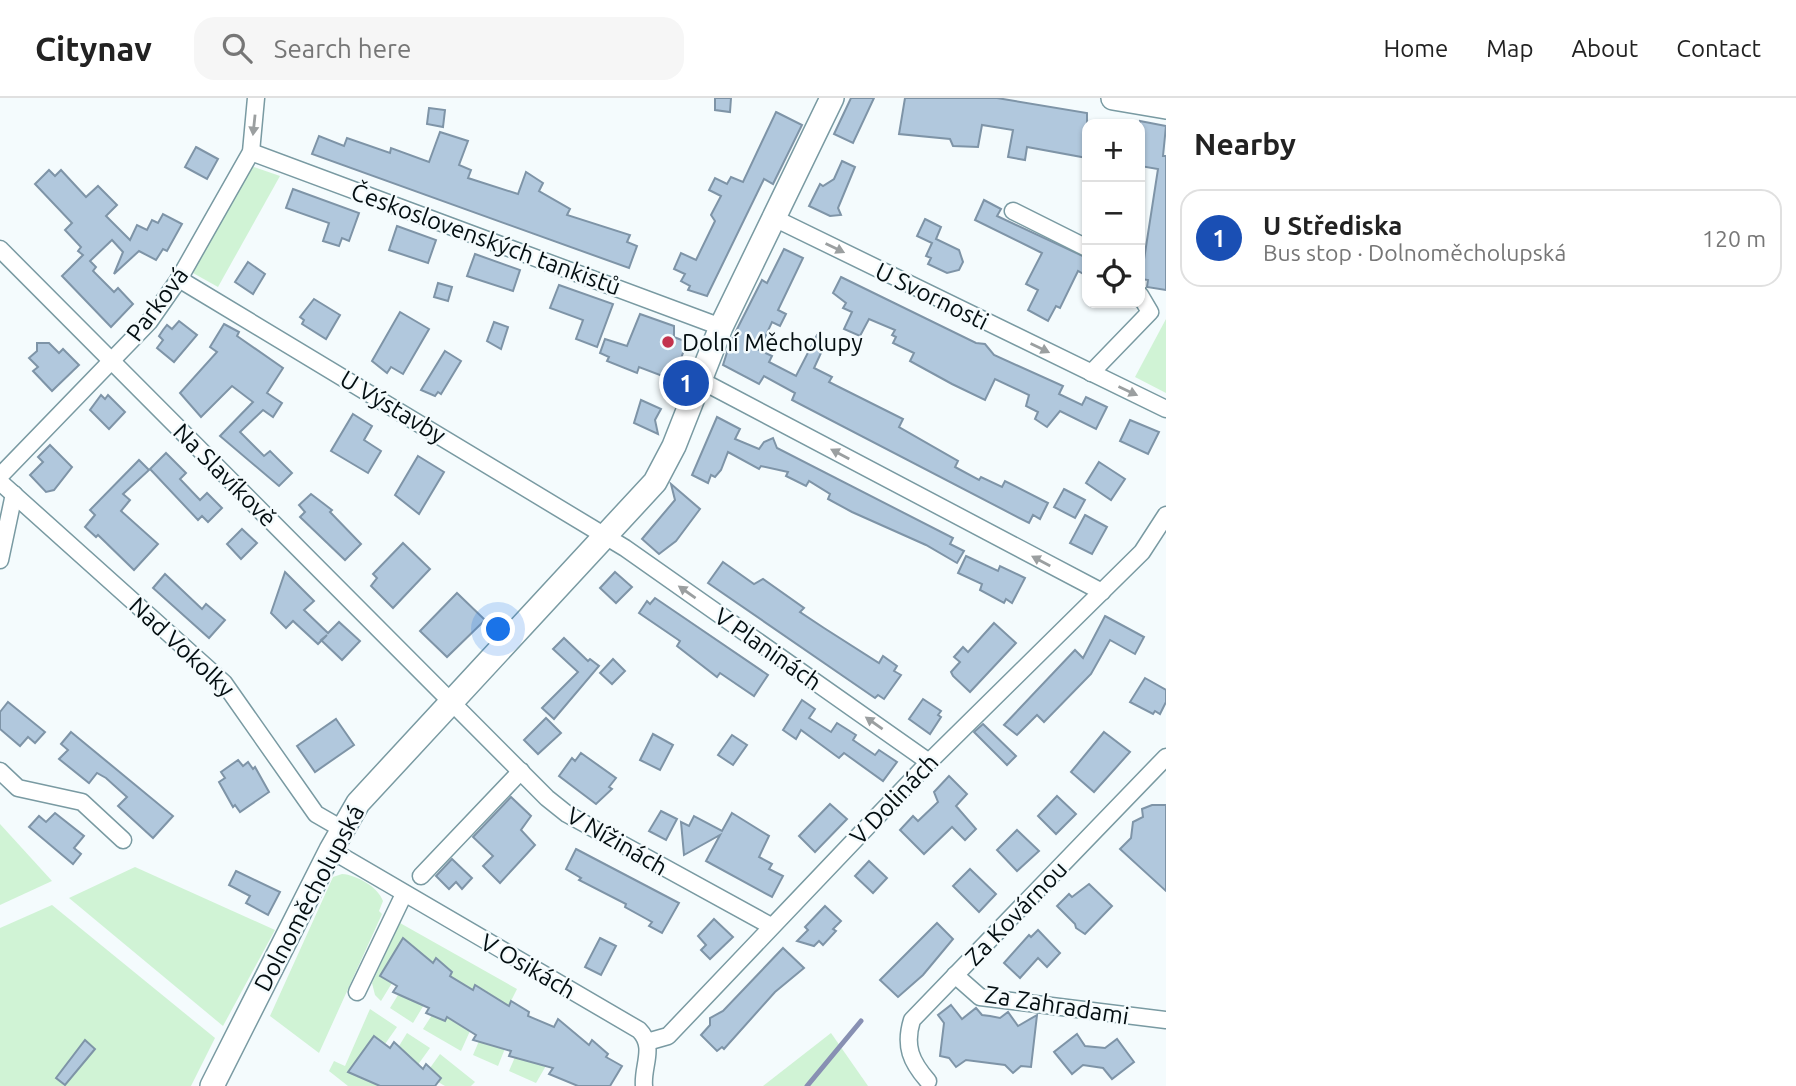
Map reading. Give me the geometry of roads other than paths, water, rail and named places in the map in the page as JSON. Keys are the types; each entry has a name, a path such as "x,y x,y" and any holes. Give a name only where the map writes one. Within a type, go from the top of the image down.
{"street":[{"name":"Parková","path":"0,476 149,322 179,279 251,152 256,98"},
{"name":"Dolnoměcholupská","path":"212,1086 342,829 377,780 606,537 655,482 666,465 721,327 832,98"},
{"path":"1113,98 1166,107"},
{"name":"Československých tankistů","path":"251,152 721,327"},
{"path":"1013,211 1082,246"},
{"name":"U Svornosti","path":"774,218 1166,409"},
{"name":"Na Slavíkově","path":"0,248 451,700"},
{"name":"U Výstavby","path":"179,279 606,537"},
{"path":"1091,373 1150,312 1145,304"},
{"path":"700,380 1102,593"},
{"name":"Nad Vokolky","path":"0,482 228,687 316,814 342,829"},
{"path":"0,560 13,494"},
{"name":"V Dolinách","path":"648,1042 668,1036 929,762 1142,552 1166,516"},
{"name":"V Planinách","path":"606,537 929,762"},
{"name":"V Nížinách","path":"451,700 566,814 771,926"},
{"name":"Za Kovárnou","path":"928,1081 913,1064 909,1053 912,1020 1166,757"},
{"path":"0,771 18,788 82,802 123,840"},
{"path":"421,876 522,771"},
{"name":"V Osikách","path":"331,850 639,1030 648,1042"},
{"path":"357,992 404,894"},
{"name":"Za Zahradami","path":"955,975 980,997 1166,1020"},
{"path":"644,1086 648,1042"}],"waterway":[{"path":"807,1086 861,1021"}],"place":[{"name":"Dolní Měcholupy","path":"668,342"},
{"name":"U Střediska","path":"686,383"}]}
